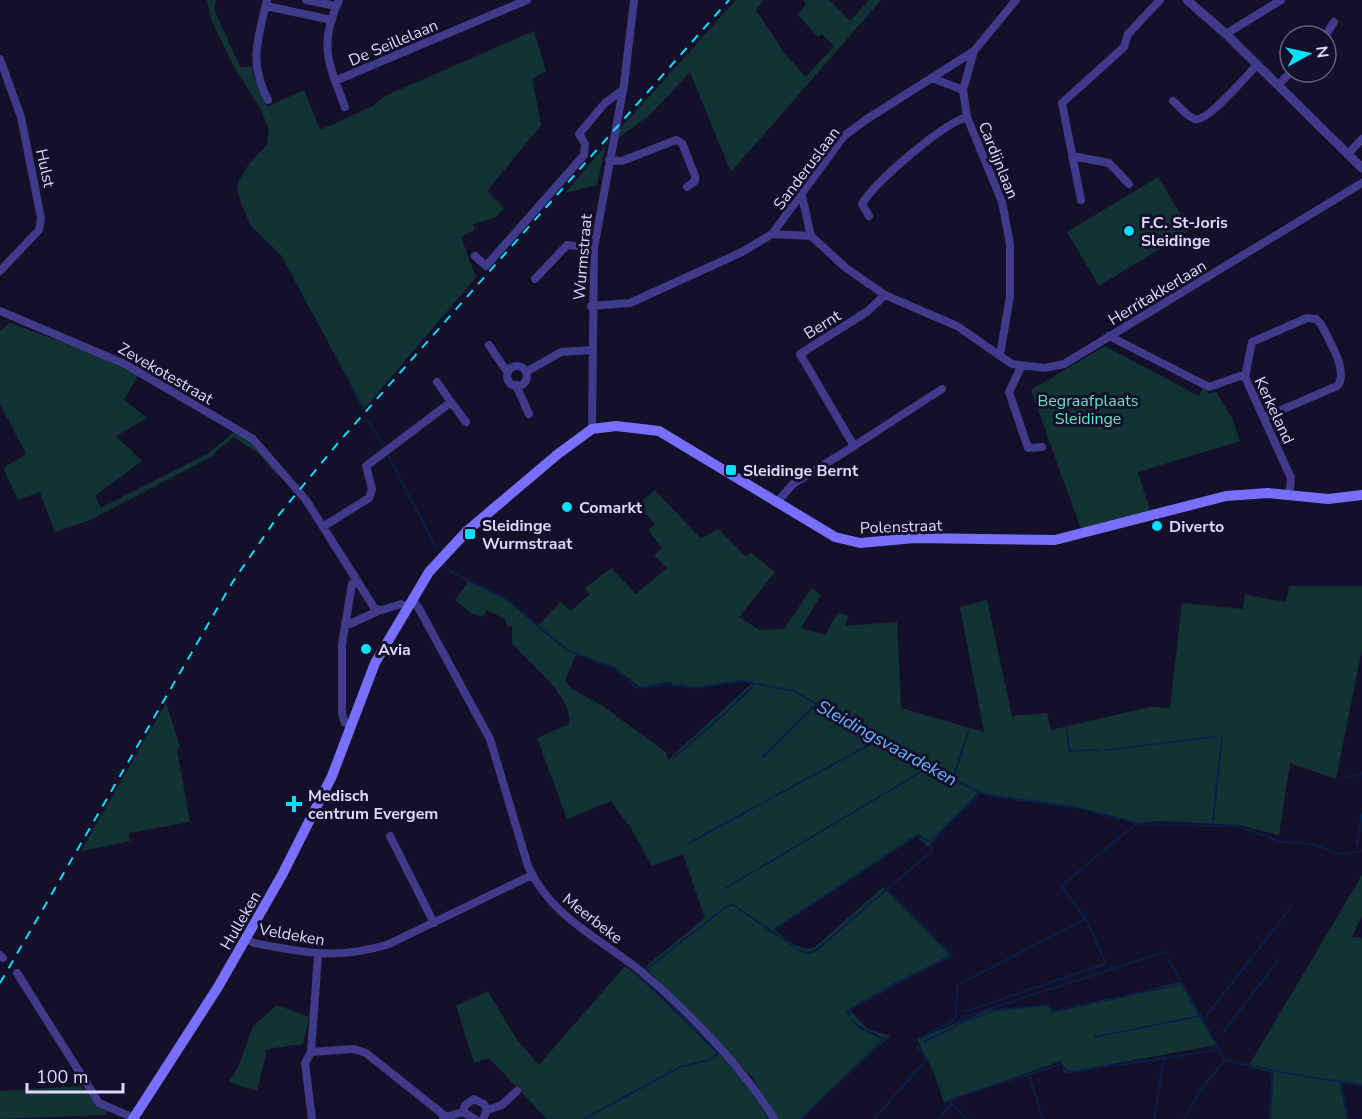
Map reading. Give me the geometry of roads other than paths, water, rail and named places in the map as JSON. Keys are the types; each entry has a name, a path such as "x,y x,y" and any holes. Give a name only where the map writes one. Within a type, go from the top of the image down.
{"main road":[{"name":"Polenstraat","path":"592,429 616,426 659,431 835,537 852,542 915,538 1044,541 1064,539 1220,497 1258,493 1328,499 1362,495"},
{"name":"Hulleken","path":"134,1118 247,939 319,804 375,663 409,604 441,556 540,469 592,429"}],"street":[{"path":"306,0 338,3 332,20 326,55 345,107"},
{"name":"De Seillelaan","path":"335,81 526,0"},
{"name":"Wurmstraat","path":"592,429 591,306 594,248 623,90 634,0"},
{"name":"Sanderuslaan","path":"591,306 630,303 742,252 772,234 844,136 867,118 974,51 1016,0"},
{"path":"1081,200 1062,103 1124,47 1128,34 1160,0"},
{"path":"1187,0 1226,34 1362,168"},
{"path":"1226,34 1281,0"},
{"path":"268,100 258,80 254,54 266,3 332,20"},
{"name":"Cardijnlaan","path":"974,51 963,90 967,117 1002,202 1010,244 1010,296 1000,356"},
{"name":"Hulst","path":"0,59 21,117 41,218 39,230 0,272"},
{"path":"1173,101 1190,117 1202,118 1218,107 1231,89 1257,65"},
{"path":"933,78 963,90"},
{"path":"475,256 486,266 529,219 584,155 585,144 579,134 605,103 623,90"},
{"name":"Cardijnlaan","path":"869,216 862,204 881,182 934,136 967,117"},
{"path":"1348,154 1362,139"},
{"path":"609,160 622,161 676,140 682,143 695,176 695,181 687,187"},
{"path":"1072,156 1109,163 1129,184"},
{"name":"Herritakkerlaan","path":"811,236 846,268 885,295 957,326 1000,356 1022,367 1045,368 1064,364 1362,183"},
{"path":"772,234 811,236 802,196"},
{"path":"535,279 567,245 594,248"},
{"name":"Bernt","path":"854,446 800,354 868,311 885,295"},
{"name":"Zevekotestraat","path":"0,311 125,364 244,434 267,453 324,526"},
{"path":"1245,377 1252,342 1307,318 1316,319 1321,324 1341,370 1341,382 1337,386 1265,417"},
{"name":"Kerkeland","path":"1109,336 1209,387 1245,377 1291,478 1289,495"},
{"path":"489,345 508,373 508,380 516,386 530,414"},
{"path":"526,372 561,352 592,350"},
{"path":"508,373 516,366 526,372"},
{"path":"1022,367 1009,392 1028,448 1042,447"},
{"path":"516,386 525,382 526,372"},
{"path":"436,382 466,422"},
{"path":"778,501 793,484 942,389"},
{"path":"378,611 356,581 324,526 369,498 372,489 365,469 368,462 451,402"},
{"path":"351,725 345,723 342,714 342,644 352,585 356,581"},
{"path":"345,623 350,624 378,611 409,604"},
{"name":"Meerbeke","path":"409,604 417,605 485,729 532,875 562,914 644,974 676,1005 743,1074 774,1119"},
{"path":"390,836 434,923"},
{"name":"Veldeken","path":"247,939 254,943 318,955 368,951 389,944 532,875"},
{"path":"312,1119 305,1063 311,1052 318,955"},
{"path":"16,973 99,1103 134,1118"},
{"path":"311,1052 354,1049 366,1053 443,1118 463,1112 475,1119"},
{"path":"487,1110 502,1106 517,1090"},
{"path":"463,1112 465,1105 474,1100 484,1104 487,1110"},
{"path":"483,1119 487,1110"}],"waterway":[{"name":"Sleidingsvaardeken","path":"350,385 361,405"},
{"name":"Sleidingsvaardeken","path":"368,420 383,445"},
{"name":"Sleidingsvaardeken","path":"388,455 436,548"},
{"name":"Sleidingsvaardeken","path":"444,565 452,572 506,599 567,650 614,668 637,688 671,684 695,688 741,681 794,691 926,767 986,795 1074,807 1145,825 1237,826 1282,842 1313,844 1339,854 1362,851"},
{"path":"673,758 753,686"},
{"path":"762,758 815,705"},
{"path":"1066,725 1069,751 1098,750"},
{"path":"953,779 969,730"},
{"path":"1106,750 1214,737"},
{"path":"1213,821 1222,738"},
{"path":"689,843 878,740"},
{"path":"726,888 919,773"},
{"path":"1345,778 1362,773"},
{"path":"646,969 727,906 733,905 799,950 807,953 815,951 932,851 930,842 980,793"},
{"path":"1357,844 1362,814"},
{"path":"966,1011 1102,965 1105,962 1087,921 1061,886 1137,823"},
{"path":"776,928 918,835 929,842"},
{"path":"889,891 935,938"},
{"path":"1203,1020 1292,906"},
{"path":"961,983 1085,919"},
{"path":"850,1015 847,1011 886,988 952,956 941,944"},
{"path":"924,1042 956,1026 962,1018 1164,952 1165,954"},
{"path":"1223,1033 1279,959"},
{"path":"1169,960 1225,1060 1285,1073 1362,1085"},
{"path":"584,1119 680,1067 710,1060 718,1053 640,977"},
{"path":"959,1023 997,1010 1048,1005 1054,1011 1182,984"},
{"path":"920,1038 953,1021 956,1017 957,985"},
{"path":"1095,1037 1200,1016"},
{"path":"801,1119 884,1039 861,1028 852,1020"},
{"path":"874,1119 925,1061 923,1053 916,1046"},
{"path":"968,1119 949,1100 1061,1064 1071,1072 1218,1050"},
{"path":"1154,1119 1164,1057"},
{"path":"1184,1119 1201,1089 1225,1060"},
{"path":"1270,1119 1273,1071"},
{"path":"1029,1076 1043,1119"},
{"path":"1340,1082 1348,1119"},
{"path":"939,1119 951,1105"}],"railway":[{"path":"0,983 232,583 278,516 338,443 729,0"}],"place":[{"name":"F.C. St-Joris Sleidinge","path":"1129,231"},
{"name":"Sleidinge Bernt","path":"731,470"},
{"name":"Comarkt","path":"567,507"},
{"name":"Diverto","path":"1157,526"},
{"name":"Sleidinge Wurmstraat","path":"470,534"},
{"name":"Avia","path":"366,649"},
{"name":"Medisch centrum Evergem","path":"294,804"}],"park label":[{"name":"Begraafplaats Sleidinge","path":"1088,409"}]}
